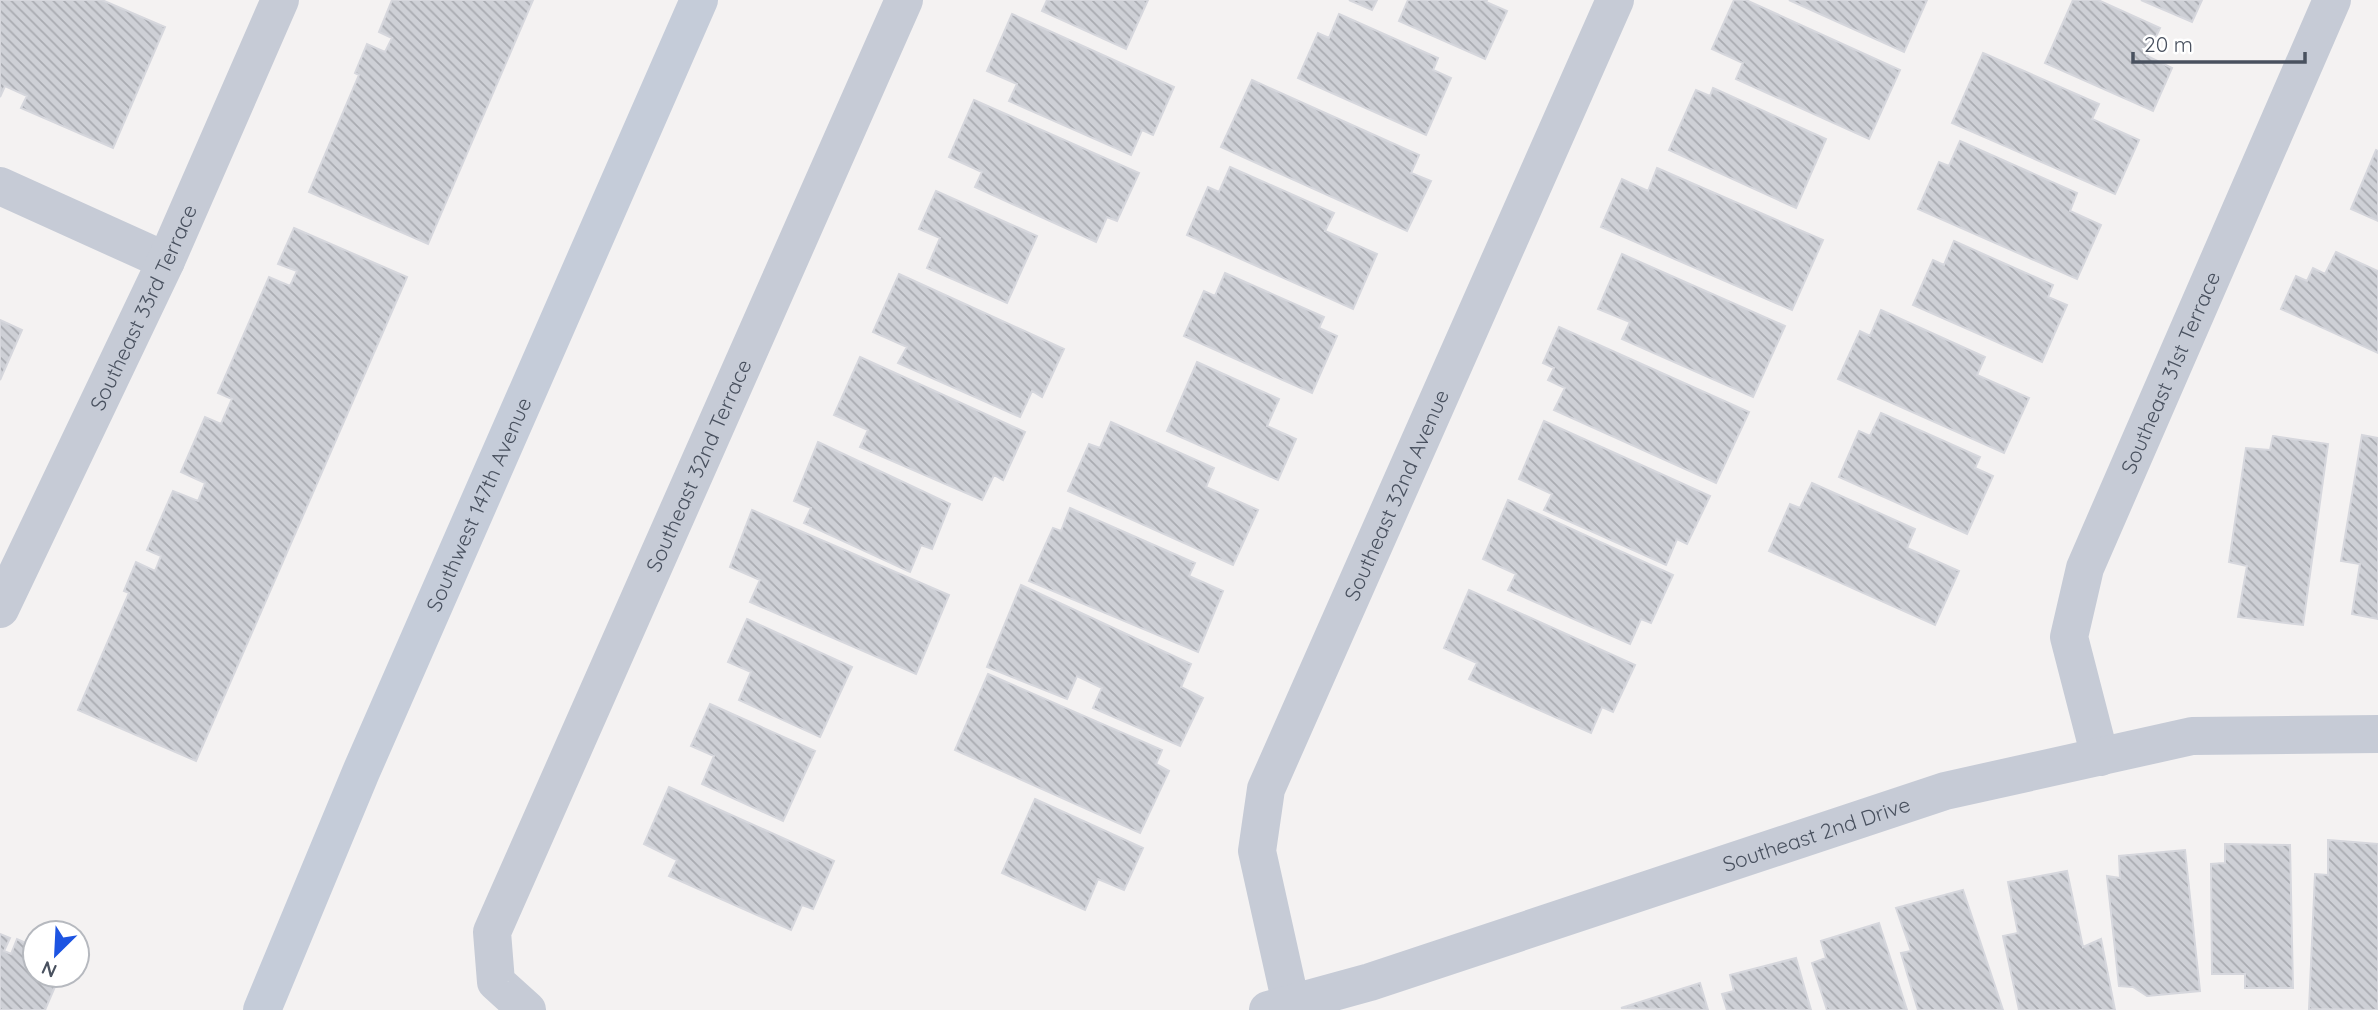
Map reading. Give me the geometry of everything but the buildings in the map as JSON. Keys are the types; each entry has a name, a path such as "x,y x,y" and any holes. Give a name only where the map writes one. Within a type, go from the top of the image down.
{"street":[{"name":"Southeast 33rd Terrace","path":"0,610 166,261 280,0"},
{"name":"Southwest 147th Avenue","path":"262,1010 361,772 699,0"},
{"name":"Southeast 32nd Terrace","path":"527,1010 496,982 492,932 904,0"},
{"name":"Southeast 32nd Avenue","path":"1279,1007 1257,850 1266,789 1615,0"},
{"name":"Southeast 31st Terrace","path":"2100,757 2069,637 2085,568 2332,0"},
{"path":"0,186 166,261"},
{"name":"Southeast 2nd Drive","path":"1279,1007 1383,978 1945,790 2192,736 2378,734"}]}
